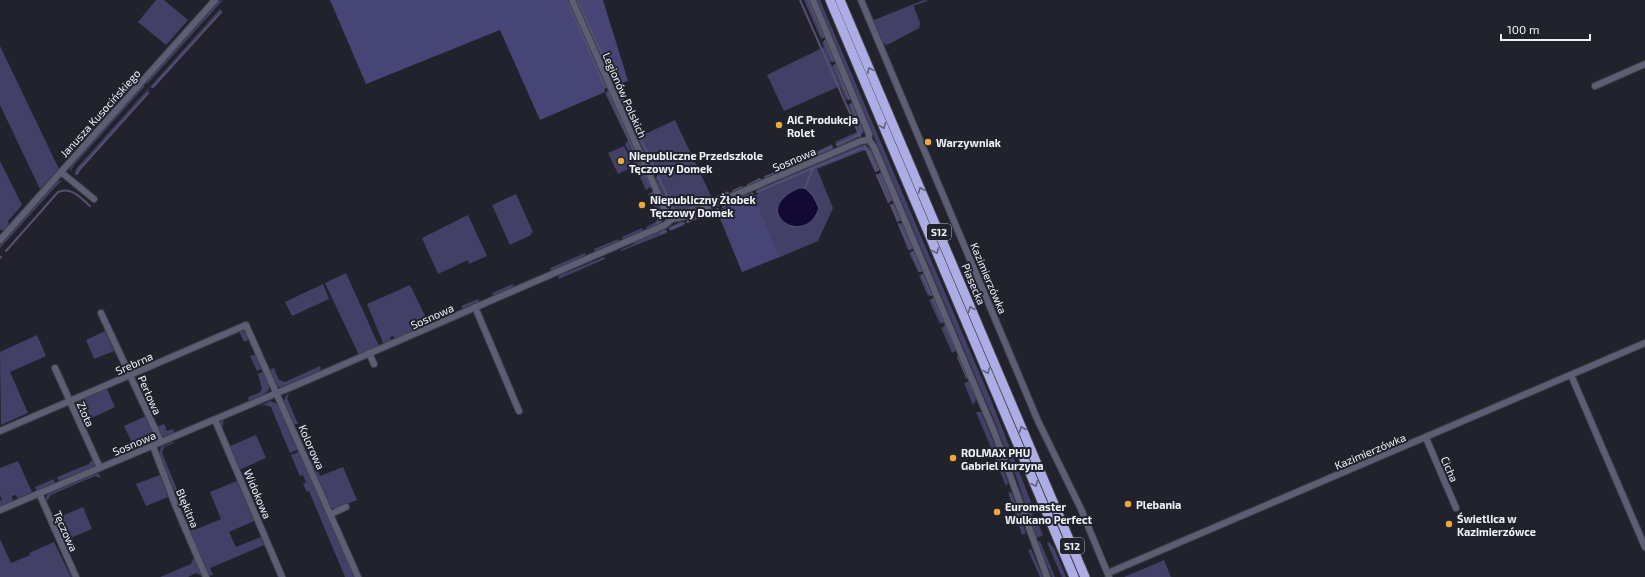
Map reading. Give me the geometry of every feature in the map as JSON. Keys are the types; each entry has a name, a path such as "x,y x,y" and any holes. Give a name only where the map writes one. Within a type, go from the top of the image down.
{"highway":[{"name":"Piasecka","path":"830,0 1074,577"},
{"name":"Piasecka","path":"840,0 1085,577"}],"street":[{"name":"Janusza Kusocińskiego","path":"0,240 215,0"},
{"name":"Legionów Polskich","path":"572,0 666,212 672,218"},
{"path":"814,0 869,134 869,140 874,147 995,434 1047,577"},
{"name":"Kazimierzówka","path":"860,0 1038,421 1081,509 1108,575 1645,343"},
{"path":"1595,86 1645,64"},
{"name":"Sosnowa","path":"0,510 276,394 665,226 672,218 683,217 855,144 869,140"},
{"path":"61,172 94,199"},
{"path":"475,308 519,411"},
{"name":"Perłowa","path":"101,313 161,442"},
{"name":"Srebrna","path":"0,431 246,325"},
{"name":"Kolorowa","path":"246,325 358,577"},
{"path":"369,353 374,364"},
{"name":"Złota","path":"55,368 100,468"},
{"path":"1571,376 1645,547"},
{"name":"Widokowa","path":"215,420 282,577"},
{"name":"Cicha","path":"1426,438 1456,508"},
{"name":"Błękitna","path":"153,446 176,508 206,577"},
{"name":"Tęczowa","path":"38,493 76,577"},
{"path":"331,514 346,507"}],"shaded area":[{"path":"156,0 164,0 188,20 166,45 138,22"},
{"path":"223,0 147,84 147,81 219,1"},
{"path":"330,0 603,0 628,81 604,89 605,92 540,120 500,30 366,84"},
{"path":"804,0 810,0 826,36 821,39"},
{"path":"816,0 820,0 991,400 1031,502 1030,503 1034,513 1032,514 1034,519 1036,518 1043,535 1036,538 1017,479 996,425"},
{"path":"834,0 836,0 932,226 930,227"},
{"path":"924,0 928,1 915,5 914,7 920,23 919,28 887,45 881,42 873,22 874,20"},
{"path":"220,9 221,10 151,88 150,87"},
{"path":"827,40 836,60 830,62 832,66 838,64 852,98 846,100 840,86 784,111 767,75 824,47 822,42"},
{"path":"0,46 59,169 40,189 0,105"},
{"path":"145,86 74,165 70,173 71,165 142,87"},
{"path":"614,86 618,86 641,136 675,120 712,198 727,191 728,194 711,202 709,199 705,201 707,204 681,214 677,214 670,209 655,178 659,175 658,172 653,173 646,158 650,155 648,152 644,153"},
{"path":"148,89 149,90 74,176 76,169"},
{"path":"609,92 642,164 636,168 625,144 628,141 605,93"},
{"path":"854,103 864,132 859,137 838,147 835,142 857,132 857,128 848,105"},
{"path":"832,144 833,150 813,158 811,154"},
{"path":"862,145 869,147 880,169 875,172 865,150 817,169 833,208 818,241 780,257 754,197 735,204 733,199 752,192 754,196 758,194 756,190"},
{"path":"624,146 632,162 626,165 628,169 618,174 608,153"},
{"path":"808,156 809,160 794,166 792,163"},
{"path":"0,161 22,205 8,221 9,224 4,230 0,230"},
{"path":"645,170 652,186 646,190 638,173"},
{"path":"882,173 893,199 888,203 876,175"},
{"path":"63,180 0,248 0,245 57,182"},
{"path":"799,188 805,188 813,196 819,208 812,220 803,226 793,226 784,222 779,216 778,207 784,197"},
{"path":"654,191 663,214 661,222 648,229 646,227 656,222 658,216 648,194"},
{"path":"516,194 533,232 531,235 510,245 492,205"},
{"path":"754,196 780,257 742,272 717,211"},
{"path":"890,205 895,205 901,219 897,222"},
{"path":"704,212 705,216 688,223 686,219"},
{"path":"468,215 487,256 469,264 468,260 438,274 422,238"},
{"path":"682,221 684,225 671,231 669,227"},
{"path":"903,224 913,247 908,250 898,225"},
{"path":"642,228 643,232 623,241 622,237"},
{"path":"665,229 667,233 621,251 620,250 634,244 633,242"},
{"path":"618,239 619,242 595,252 594,249"},
{"path":"915,252 922,271 918,272 909,253"},
{"path":"585,253 586,257 551,271 550,268"},
{"path":"604,257 605,259 559,279 558,276"},
{"path":"346,273 379,346 359,355 325,283"},
{"path":"924,274 933,292 928,296 919,276"},
{"path":"323,284 329,299 292,316 285,302"},
{"path":"513,284 514,288 494,297 492,293"},
{"path":"410,285 429,324 396,339 393,336 390,337 391,341 384,345 367,304"},
{"path":"934,298 945,320 940,324 929,300"},
{"path":"478,299 480,303 463,309 461,306"},
{"path":"972,320 1055,514 1053,515 970,321"},
{"path":"945,326 957,350 952,353 941,328"},
{"path":"105,331 114,351 94,359 86,340"},
{"path":"239,331 246,331 251,339 244,342"},
{"path":"37,335 46,356 10,372 28,413 1,425 0,352"},
{"path":"256,354 263,368 257,371 250,356"},
{"path":"320,366 321,372 281,388 276,385 269,370 274,368 279,380 285,382"},
{"path":"264,371 270,386 268,391 263,396 249,402 248,397 259,393 262,389 258,374"},
{"path":"969,381 976,393 976,399 973,405 964,383"},
{"path":"107,389 115,407 83,422 75,403"},
{"path":"287,394 289,395 287,398 298,424 293,424 283,402"},
{"path":"270,401 278,404 299,449 290,453 271,407 265,405 259,407"},
{"path":"976,412 981,412 998,453 994,455"},
{"path":"146,416 157,441 114,459 113,454 133,445 124,426"},
{"path":"224,420 222,428 230,446 256,435 266,458 239,470 220,424 220,422"},
{"path":"164,424 167,431 173,429 174,433 162,439 156,427"},
{"path":"173,442 174,443 164,447 162,453 183,504 178,506 159,454 161,447"},
{"path":"301,451 355,577 345,577 309,491 307,492 303,484 306,482 303,475 300,476 291,455"},
{"path":"93,458 95,464 93,468 59,481 57,477 89,464"},
{"path":"999,458 1008,483 1006,486 995,459"},
{"path":"313,459 320,476 343,467 357,500 335,509 331,508 310,460"},
{"path":"18,461 32,492 18,499 16,495 12,496 13,501 0,507 0,501 2,500 0,495 0,468"},
{"path":"98,473 101,478 95,476 51,495 47,501 46,497 48,494"},
{"path":"160,475 168,497 146,506 136,484"},
{"path":"54,479 55,484 37,491 35,487"},
{"path":"237,481 254,521 229,532 236,547 261,537 264,545 210,568 213,575 208,576 183,518 188,516 194,530 221,519 210,492"},
{"path":"1008,492 1012,493 1026,533 1022,535"},
{"path":"83,507 92,529 66,540 57,518"},
{"path":"0,539 11,563 54,542 71,577 0,577"},
{"path":"1037,541 1040,541 1055,577 1052,577"},
{"path":"1049,542 1055,550 1066,577 1062,577 1047,543"},
{"path":"1031,549 1043,577 1040,577 1028,550"},
{"path":"194,557 202,576 196,573 188,577 160,577 191,564"},
{"path":"1164,560 1171,577 1124,577"}],"waterway":[{"path":"577,0 647,152"},
{"path":"800,0 860,136"},
{"path":"808,0 824,37"},
{"path":"569,4 605,87"},
{"path":"153,87 221,12"},
{"path":"825,41 833,61"},
{"path":"835,65 849,99"},
{"path":"608,92 641,166"},
{"path":"77,174 148,93"},
{"path":"837,145 858,135 861,130 851,104"},
{"path":"865,146 876,171"},
{"path":"812,156 832,147"},
{"path":"805,188 813,168 862,148 869,151 878,170"},
{"path":"649,156 656,172"},
{"path":"793,165 808,158"},
{"path":"781,171 788,167"},
{"path":"757,192 813,168"},
{"path":"643,170 651,187"},
{"path":"765,177 775,173"},
{"path":"880,174 891,200"},
{"path":"877,175 889,202"},
{"path":"658,176 674,211 681,212 706,202"},
{"path":"748,185 760,179"},
{"path":"733,191 742,187"},
{"path":"6,251 58,192 67,191 76,194 90,206"},
{"path":"653,192 662,210 661,221 655,225"},
{"path":"710,200 728,193"},
{"path":"735,202 753,194"},
{"path":"723,207 731,203"},
{"path":"891,205 898,221"},
{"path":"893,205 900,220"},
{"path":"710,212 718,209"},
{"path":"687,222 705,214"},
{"path":"670,229 684,223"},
{"path":"899,224 910,249"},
{"path":"902,224 912,248"},
{"path":"661,233 666,231"},
{"path":"912,252 920,271"},
{"path":"914,252 922,271"},
{"path":"922,275 931,295"},
{"path":"933,299 943,322"},
{"path":"945,326 956,350"},
{"path":"958,357 967,378"},
{"path":"969,381 972,389"}],"place":[{"name":"AiC Produkcja Rolet","path":"779,125"},
{"name":"Warzywniak","path":"928,142"},
{"name":"Niepubliczne Przedszkole Tęczowy Domek","path":"621,161"},
{"name":"Niepubliczny Żłobek Tęczowy Domek","path":"642,205"},
{"name":"ROLMAX PHU Gabriel Kurzyna","path":"953,458"},
{"name":"Plebania","path":"1128,504"},
{"name":"Euromaster Wulkano Perfect","path":"997,512"},
{"name":"Świetlica w Kazimierzówce","path":"1449,524"}]}
